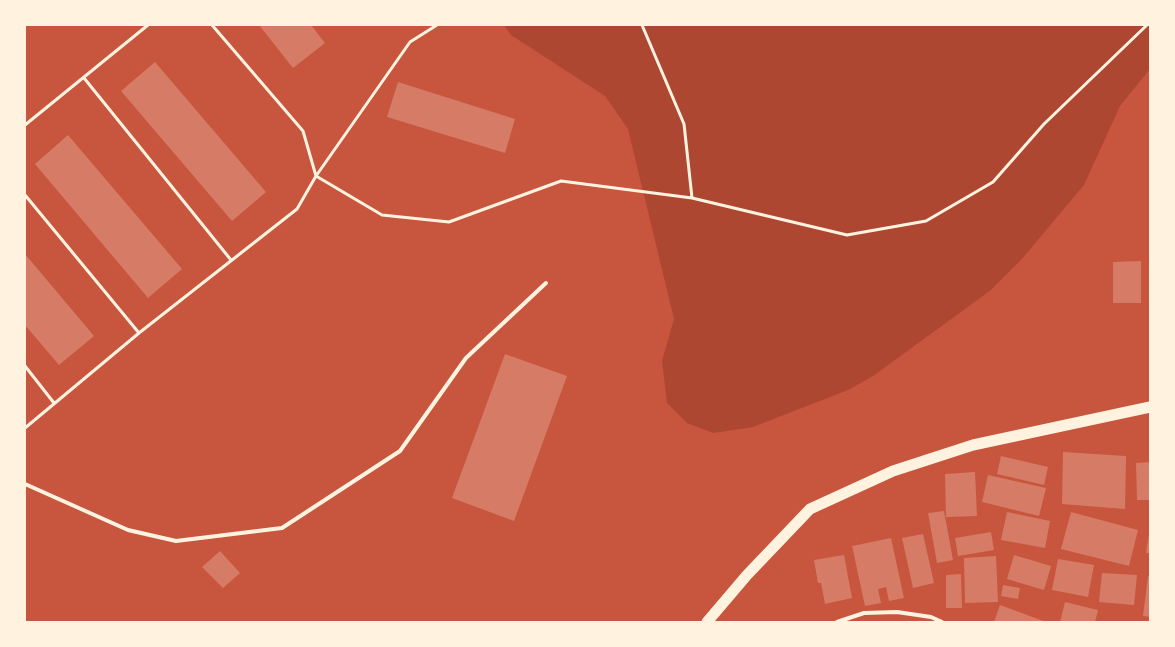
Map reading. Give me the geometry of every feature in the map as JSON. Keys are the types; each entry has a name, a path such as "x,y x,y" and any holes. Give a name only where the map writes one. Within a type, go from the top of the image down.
{"highway":[{"path":"707,622 747,575 810,509 893,471 972,445 1150,407"}],"street":[{"path":"25,484 128,530 176,541 282,528 400,450 466,358 546,283"},
{"path":"837,622 864,613 897,612 931,617 942,622"}],"lane":[{"path":"25,125 148,25"},
{"path":"212,25 303,131 316,176 382,215 449,222 561,181 692,198 847,235 926,221 993,182 1044,124 1147,25"},
{"path":"25,428 139,333 297,209 316,176 410,42 437,25"},
{"path":"642,25 684,124 692,198"},
{"path":"84,78 231,260"},
{"path":"25,195 139,333"},
{"path":"25,366 54,403"}],"shaded area":[{"path":"504,25 1150,25 1150,69 1120,106 1084,185 1021,260 991,290 873,376 848,390 753,427 713,433 687,423 667,403 662,361 674,319 628,129 605,96 511,35"}],"building":[{"path":"259,25 311,25 325,43 293,68"},
{"path":"155,62 266,192 232,221 121,91"},
{"path":"398,82 515,119 505,153 387,117"},
{"path":"68,135 182,269 148,298 35,164"},
{"path":"25,254 94,336 59,365 25,325"},
{"path":"1141,261 1141,303 1113,303 1113,262"},
{"path":"505,354 567,376 514,521 452,498"},
{"path":"1063,452 1126,456 1125,509 1062,504"},
{"path":"1001,456 1048,467 1044,485 997,474"},
{"path":"1150,462 1150,500 1137,500 1136,463"},
{"path":"975,472 977,516 946,517 945,474"},
{"path":"988,475 1046,488 1039,516 982,502"},
{"path":"944,511 953,560 937,563 928,513"},
{"path":"1007,512 1050,521 1045,548 1001,540"},
{"path":"1071,512 1138,530 1129,566 1061,549"},
{"path":"991,532 994,550 958,556 955,538"},
{"path":"923,534 934,583 913,588 902,538"},
{"path":"1149,534 1150,553 1146,553"},
{"path":"891,538 904,598 889,601 886,587 878,589 881,603 865,606 852,546"},
{"path":"220,551 240,573 223,588 202,567"},
{"path":"844,555 852,598 825,604 821,583 818,583 814,560"},
{"path":"1014,555 1051,566 1044,590 1007,579"},
{"path":"996,556 998,602 965,603 964,558"},
{"path":"1058,559 1094,565 1088,597 1052,590"},
{"path":"1102,573 1137,575 1134,605 1099,602"},
{"path":"961,574 962,608 946,608 946,575"},
{"path":"1148,576 1150,577 1150,617 1143,616"},
{"path":"1003,585 1020,588 1018,599 1001,596"},
{"path":"1065,602 1098,610 1095,622 1060,622"},
{"path":"1000,605 1046,622 994,622"}]}
